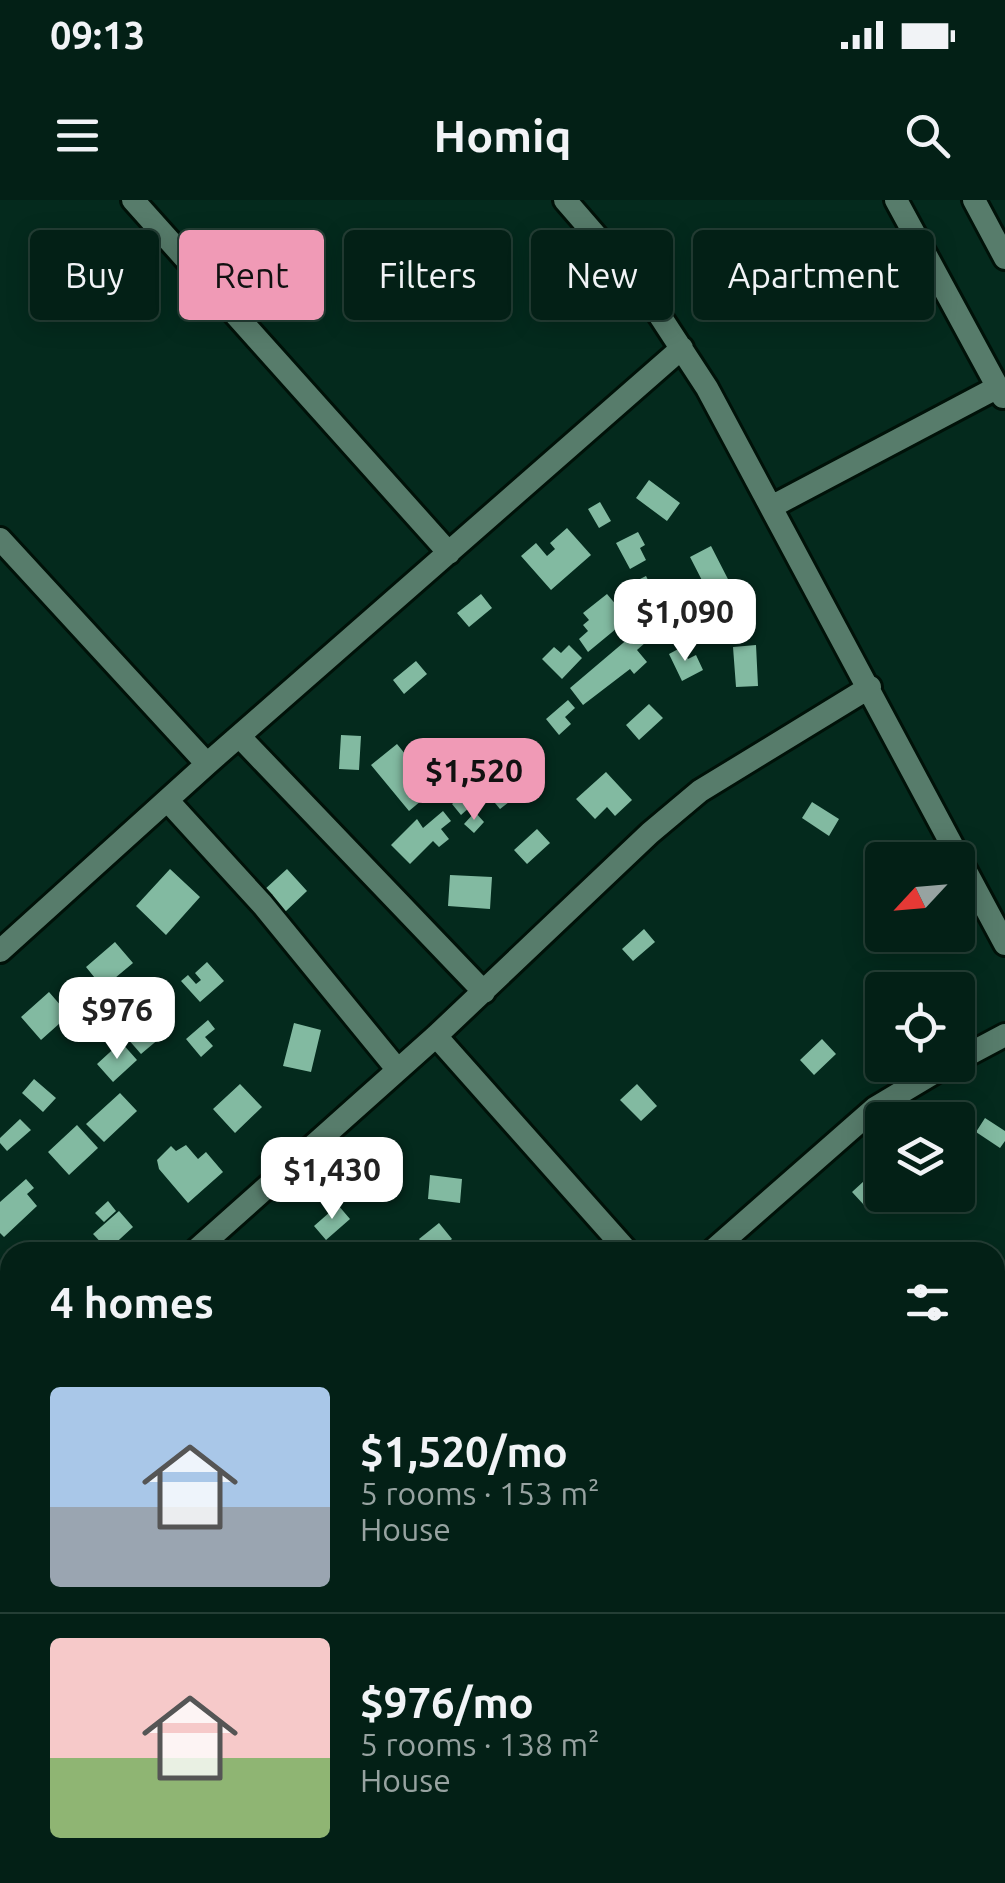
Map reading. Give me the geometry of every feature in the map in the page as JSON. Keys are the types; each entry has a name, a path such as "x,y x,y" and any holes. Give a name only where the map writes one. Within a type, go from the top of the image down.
{"street":[{"path":"133,200 449,554"},
{"path":"565,200 643,290 682,348 773,506 1005,944"},
{"path":"773,506 1001,394 896,200"},
{"path":"974,200 1005,258"},
{"path":"0,951 682,348"},
{"path":"0,538 207,764"},
{"path":"205,1242 436,1036 650,833 700,791 870,687"},
{"path":"240,736 484,992"},
{"path":"168,801 262,904 397,1069"},
{"path":"975,1051 1005,1035"},
{"path":"436,1036 619,1242"},
{"path":"722,1242 875,1108 919,1082"}],"building":[{"path":"649,480 680,503 667,521 636,498"},
{"path":"600,502 611,521 599,528 588,509"},
{"path":"567,528 591,555 551,590 521,556 536,543 547,556 555,549 550,543"},
{"path":"638,532 645,545 640,548 646,560 630,569 616,543"},
{"path":"711,546 731,585 710,596 690,557"},
{"path":"646,576 650,584 658,580 665,595 648,604 636,581"},
{"path":"481,594 492,608 469,627 457,613"},
{"path":"607,594 628,619 588,652 579,639 588,631 583,625 589,620 583,613"},
{"path":"636,632 646,642 637,650 647,662 634,674 630,669 583,705 570,688"},
{"path":"569,645 582,658 562,679 542,659 554,647 561,653"},
{"path":"756,645 758,686 736,687 733,647"},
{"path":"682,647 688,659 696,655 703,670 682,681 669,654"},
{"path":"416,661 427,674 404,694 393,680"},
{"path":"568,700 575,708 565,717 571,724 559,735 546,719"},
{"path":"649,704 663,718 639,740 626,725"},
{"path":"341,735 361,736 359,770 339,769"},
{"path":"397,744 419,771 413,777 428,795 409,811 371,765"},
{"path":"498,745 507,756 479,778 470,766"},
{"path":"447,751 465,774 444,791 426,769"},
{"path":"606,772 632,800 615,816 607,807 595,819 576,799"},
{"path":"473,785 488,801 475,812 470,807 461,815 452,804"},
{"path":"503,786 513,799 500,809 490,797"},
{"path":"812,802 839,819 829,836 802,818"},
{"path":"443,811 451,821 441,829 449,839 439,847 433,841 410,864 391,845 417,819 423,828"},
{"path":"475,812 484,822 474,833 464,824"},
{"path":"537,829 550,843 527,864 514,850"},
{"path":"170,869 200,897 166,935 136,906"},
{"path":"287,869 307,891 285,912 264,890"},
{"path":"450,875 492,877 490,909 448,906"},
{"path":"644,929 655,942 633,961 622,949"},
{"path":"115,942 133,963 103,988 86,967"},
{"path":"207,962 224,981 200,1002 181,981 188,975 196,984 201,980 195,973"},
{"path":"49,992 69,1015 41,1040 21,1017"},
{"path":"208,1020 215,1029 205,1037 213,1046 201,1057 186,1039"},
{"path":"145,1022 160,1038 141,1054 127,1038"},
{"path":"294,1023 321,1030 311,1072 283,1066"},
{"path":"822,1039 836,1054 814,1075 800,1060"},
{"path":"121,1042 137,1060 113,1082 97,1064"},
{"path":"34,1079 56,1098 43,1112 22,1093"},
{"path":"240,1084 262,1107 235,1133 213,1109"},
{"path":"637,1084 657,1106 641,1121 620,1100"},
{"path":"120,1093 137,1111 104,1142 86,1124"},
{"path":"985,1118 1005,1131 1000,1148 976,1132"},
{"path":"20,1119 31,1130 7,1151 0,1138"},
{"path":"77,1125 98,1148 69,1175 48,1152"},
{"path":"366,1143 373,1154 352,1167 345,1155"},
{"path":"186,1145 198,1159 206,1152 223,1172 188,1203 159,1169 157,1160 171,1146 176,1151"},
{"path":"430,1175 462,1179 460,1203 428,1199"},
{"path":"26,1179 34,1188 27,1194 37,1206 4,1237 0,1233 0,1202"},
{"path":"865,1180 865,1204 864,1205 852,1192"},
{"path":"108,1201 116,1211 104,1222 95,1213"},
{"path":"338,1205 350,1219 326,1240 314,1226"},
{"path":"119,1211 133,1227 117,1242 100,1242 93,1234"},
{"path":"439,1223 452,1239 422,1242 419,1239"}]}
